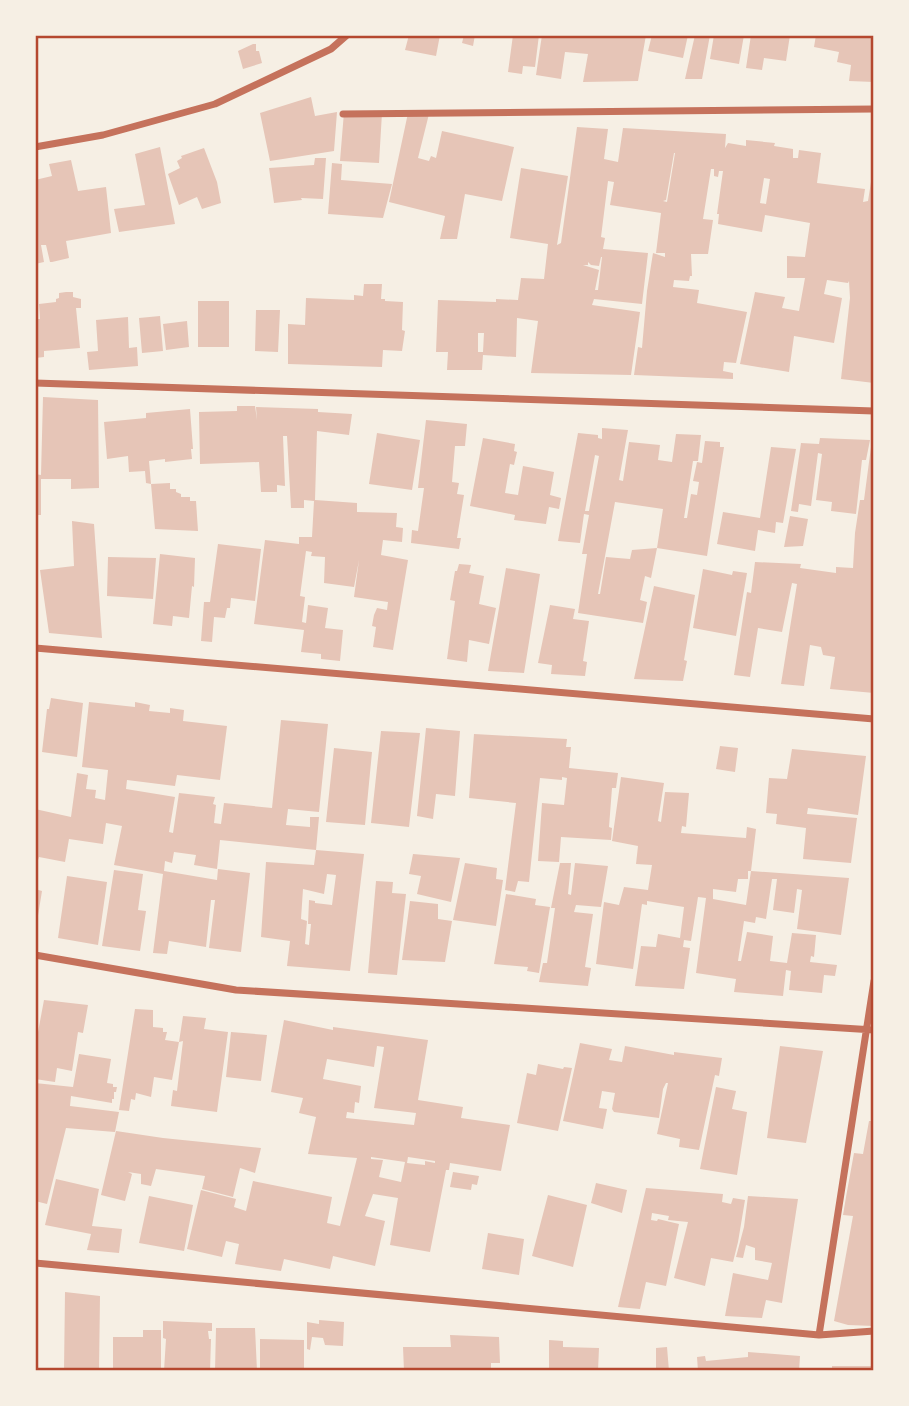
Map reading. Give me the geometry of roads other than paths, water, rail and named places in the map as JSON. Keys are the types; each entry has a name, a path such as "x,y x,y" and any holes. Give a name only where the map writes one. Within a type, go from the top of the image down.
{"street":[{"path":"35,147 103,135 215,104 331,50 346,35"},
{"path":"343,114 874,109"},
{"path":"35,383 874,411"},
{"path":"35,648 874,719"},
{"path":"35,956 236,990 870,1029"},
{"path":"820,1335 870,1029 874,981"},
{"path":"35,1263 820,1335 874,1331"}]}
